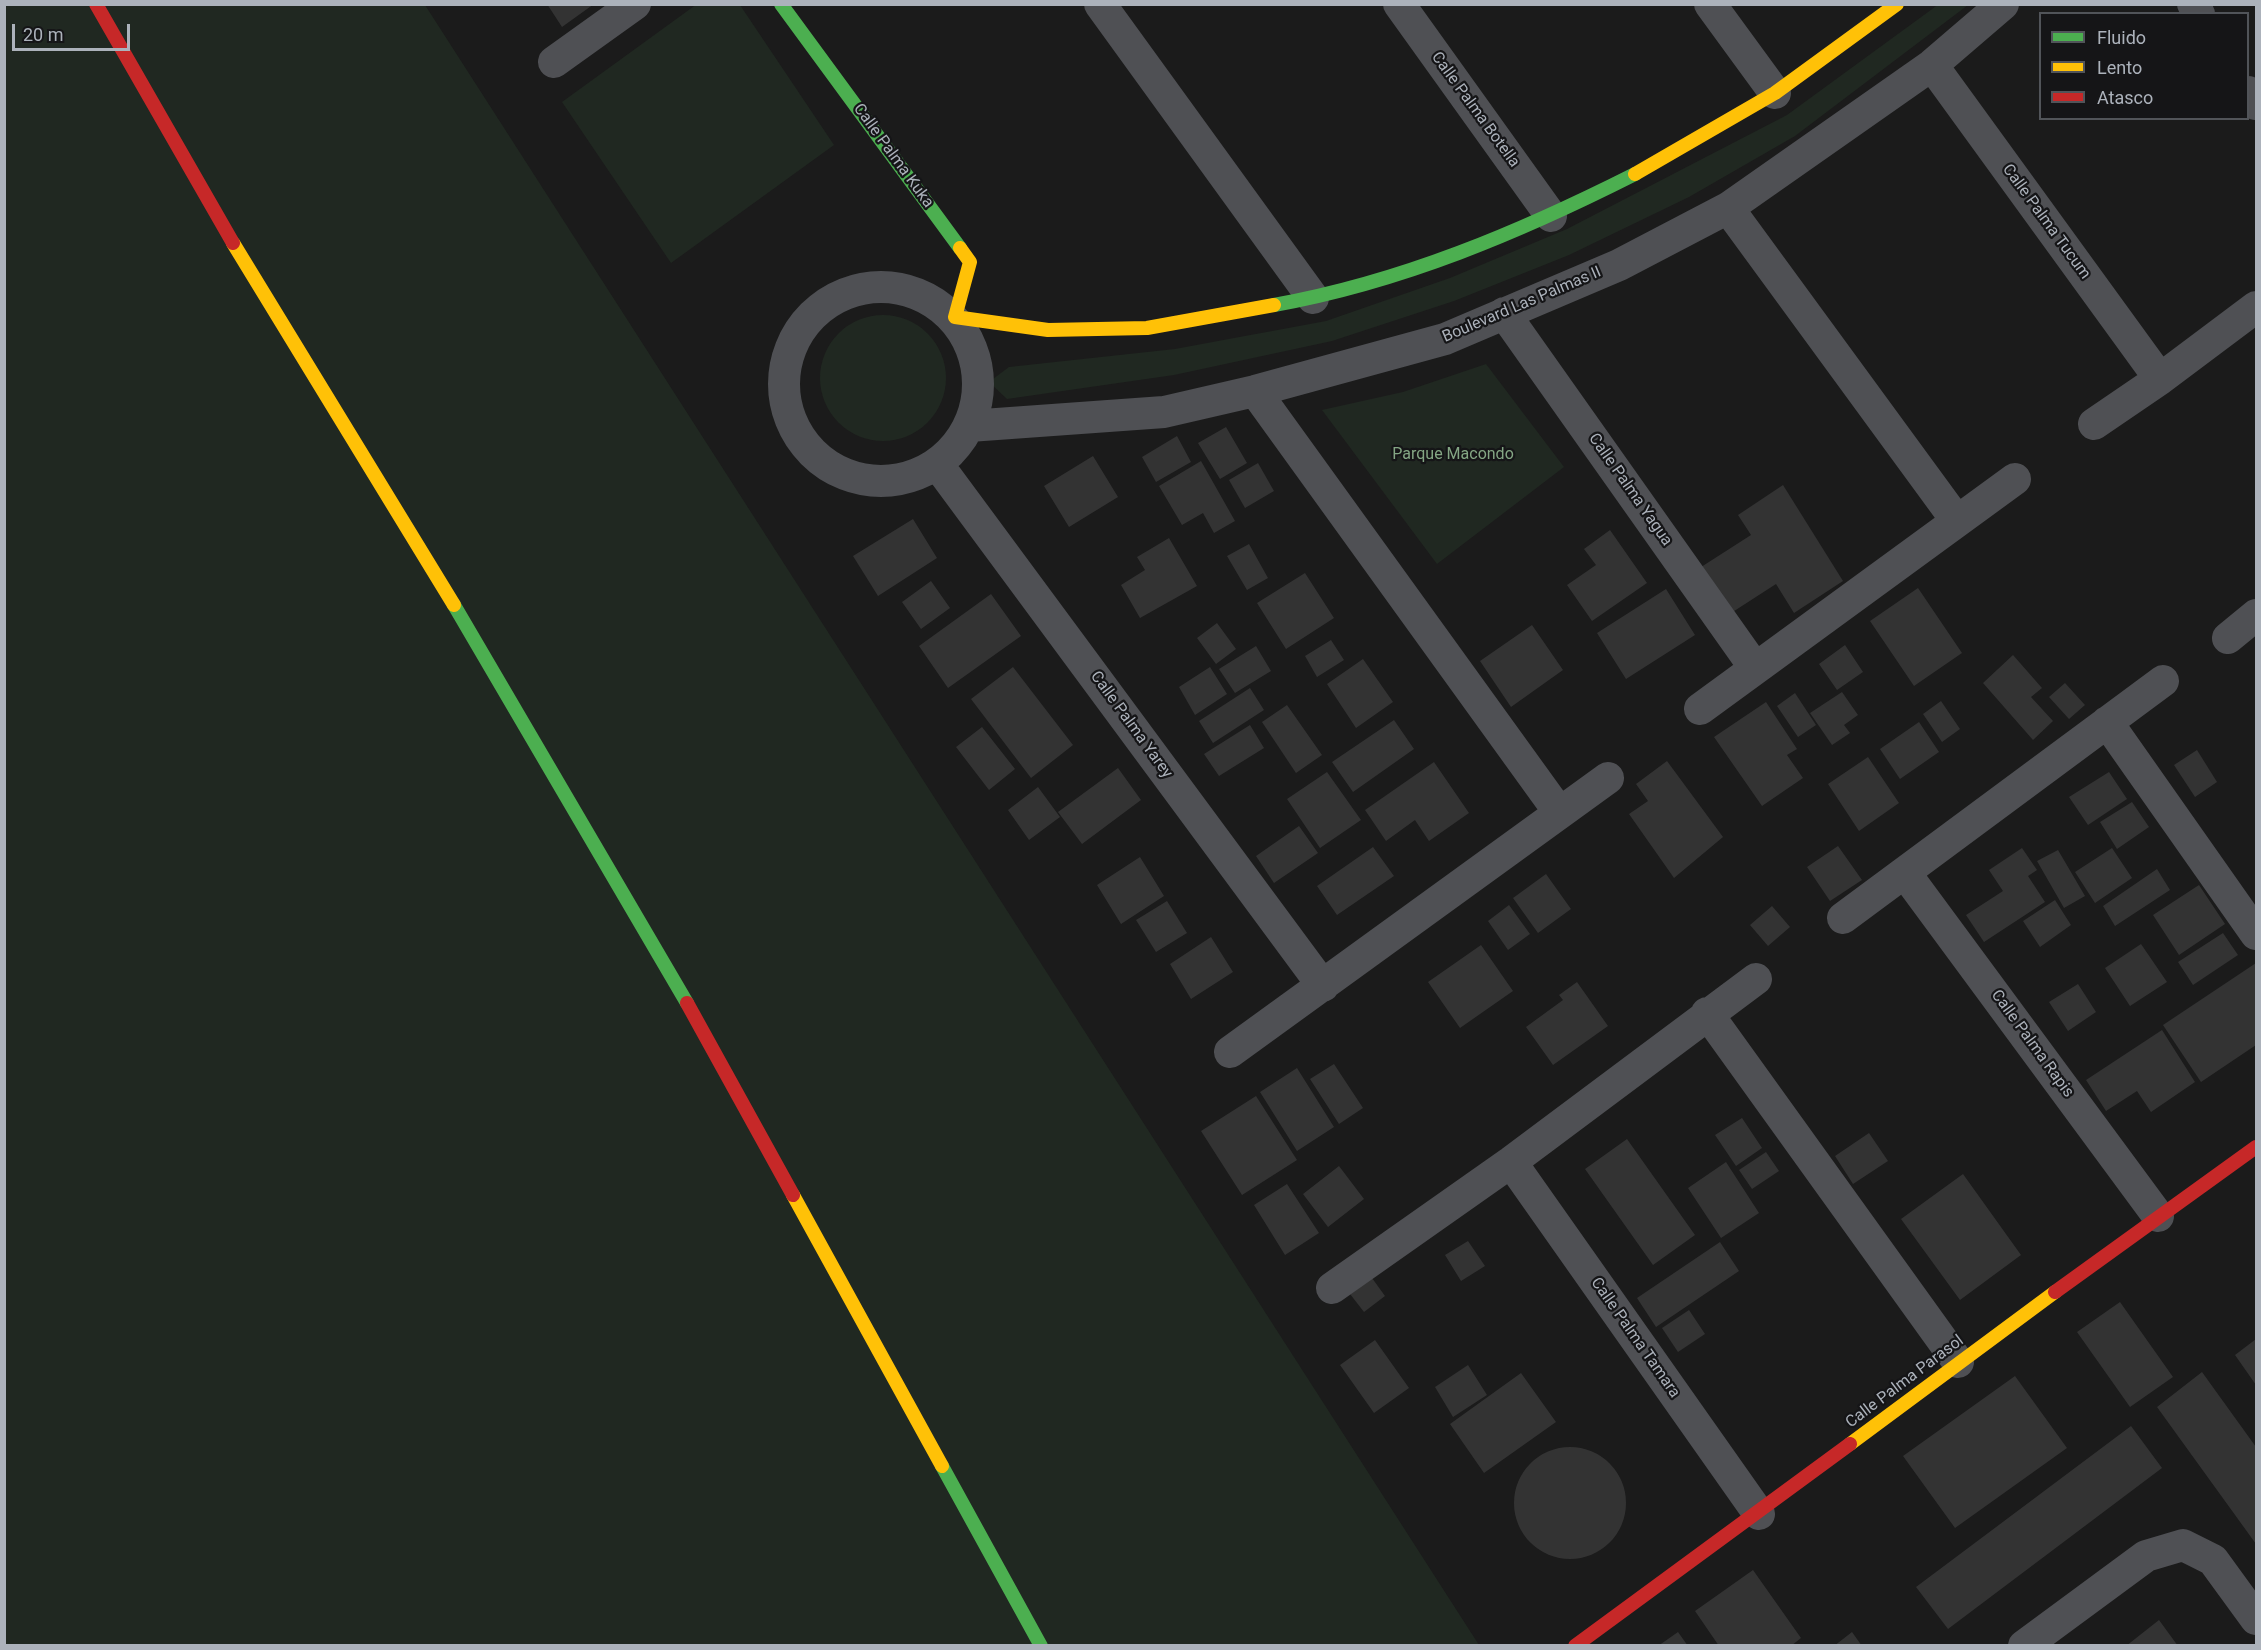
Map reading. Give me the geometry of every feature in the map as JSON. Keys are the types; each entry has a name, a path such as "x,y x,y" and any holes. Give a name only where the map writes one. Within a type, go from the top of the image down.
{"street":[{"path":"96,4 207,201 444,587 687,1003 1041,1646"},
{"path":"554,62 635,4"},
{"name":"Calle Palma Kuka","path":"781,4 970,262 955,317"},
{"path":"1100,4 1313,298"},
{"name":"Calle Palma Botella","path":"1398,4 1551,216"},
{"path":"1710,4 1775,93"},
{"path":"955,317 980,378 969,426 938,465 900,481 860,480 823,464 795,433 783,393 788,352 808,317 842,293 882,284 922,293 955,317 1048,330 1147,328 1313,298 1431,265 1551,216 1668,157 1775,93 1897,4"},
{"name":"Boulevard Las Palmas II","path":"969,426 1164,412 1255,392 1445,339 1618,265 1728,208 1932,65 2003,4"},
{"name":"Calle Palma Tucum","path":"1932,65 2160,379"},
{"path":"1728,208 1957,521"},
{"path":"2094,424 2160,379 2256,307"},
{"name":"Calle Palma Yagua","path":"1504,313 1755,668"},
{"path":"1255,392 1560,812"},
{"name":"Calle Palma Yarey","path":"938,465 1323,986"},
{"path":"1700,709 2015,479"},
{"path":"2228,638 2256,615"},
{"path":"1843,918 2163,681"},
{"path":"2107,722 2256,934"},
{"path":"1230,1052 1608,778"},
{"name":"Calle Palma Rapis","path":"1905,873 2158,1216"},
{"path":"1332,1288 1511,1162 1707,1013 1756,979"},
{"path":"1707,1013 1958,1362"},
{"name":"Calle Palma Parasol","path":"1575,1646 1759,1514 1958,1362 2256,1147"},
{"name":"Calle Palma Tamara","path":"1511,1162 1759,1514"},
{"path":"2024,1646 2146,1556 2182,1545 2213,1560 2256,1619"}],"green space":[{"path":"697,4 740,5 834,145 671,263 562,102"},
{"path":"1939,4 1968,5 1795,136 1689,197 1569,255 1454,301 1332,341 1174,375 1007,399 989,382 1009,367 1175,349 1326,321 1450,278 1567,229 1787,115"},
{"path":"5,5 425,5 1479,1645 5,1646"},
{"path":"883,315 907,320 927,334 941,354 946,378 941,402 927,422 907,436 883,441 859,436 839,422 825,402 820,378 825,354 839,334 859,320"},
{"name":"Parque Macondo","path":"1486,364 1564,467 1437,564 1322,410 1403,392"}],"building":[{"path":"547,4 594,4 562,27"},
{"path":"1226,427 1247,463 1220,479 1198,443"},
{"path":"1177,436 1191,462 1156,482 1142,457"},
{"path":"1093,456 1118,497 1069,527 1044,486"},
{"path":"1201,461 1235,521 1214,533 1203,513 1182,525 1159,486"},
{"path":"1258,463 1274,491 1245,508 1229,480"},
{"path":"1783,485 1843,581 1794,613 1776,584 1728,615 1698,569 1751,535 1738,515"},
{"path":"913,519 937,558 878,596 853,556"},
{"path":"1610,530 1647,583 1592,621 1567,585 1596,565 1584,549"},
{"path":"1169,538 1197,586 1140,618 1121,585 1145,570 1137,557"},
{"path":"1249,544 1268,578 1247,590 1227,556"},
{"path":"1305,573 1334,618 1286,649 1257,603"},
{"path":"931,581 950,608 921,629 902,602"},
{"path":"1918,588 1962,653 1914,686 1870,621"},
{"path":"1666,589 1695,635 1626,679 1597,633"},
{"path":"991,594 1021,636 948,688 919,646"},
{"path":"1217,623 1236,649 1216,664 1197,638"},
{"path":"1532,625 1563,670 1511,707 1480,661"},
{"path":"1331,640 1344,660 1317,677 1305,656"},
{"path":"1845,645 1863,672 1837,690 1819,664"},
{"path":"1256,646 1271,671 1235,693 1219,669"},
{"path":"2013,655 2042,688 2031,697 2053,721 2033,740 1983,683"},
{"path":"1363,659 1393,702 1356,728 1327,684"},
{"path":"1013,667 1073,745 1031,778 971,699"},
{"path":"1210,667 1227,694 1195,715 1179,687"},
{"path":"2065,683 2085,705 2069,719 2049,697"},
{"path":"1250,688 1264,710 1213,743 1199,721"},
{"path":"1842,692 1858,715 1844,725 1850,733 1832,745 1810,713"},
{"path":"1795,693 1816,725 1798,737 1777,706"},
{"path":"1941,701 1960,729 1942,742 1923,714"},
{"path":"1766,702 1797,749 1787,755 1803,778 1762,806 1714,737"},
{"path":"1287,705 1322,755 1296,773 1262,722"},
{"path":"1394,720 1414,749 1353,792 1332,762"},
{"path":"1919,722 1939,752 1900,779 1880,749"},
{"path":"1250,725 1264,748 1219,776 1204,754"},
{"path":"982,727 1015,769 989,790 956,747"},
{"path":"2197,750 2217,782 2195,797 2174,765"},
{"path":"1868,757 1899,803 1859,831 1828,784"},
{"path":"1667,761 1723,837 1674,878 1629,814 1648,801 1636,784"},
{"path":"1434,762 1469,813 1429,841 1415,820 1386,841 1365,810"},
{"path":"1118,768 1141,800 1082,844 1058,812"},
{"path":"1327,772 1361,820 1320,848 1287,799"},
{"path":"2109,772 2127,799 2088,825 2069,797"},
{"path":"1038,787 1060,817 1029,840 1008,810"},
{"path":"2132,802 2149,827 2117,849 2100,822"},
{"path":"1299,826 1318,853 1274,883 1256,856"},
{"path":"1838,846 1862,880 1830,901 1807,867"},
{"path":"1373,847 1394,876 1337,915 1317,886"},
{"path":"2022,848 2037,870 2028,876 2045,902 1984,942 1966,915 2003,891 1989,870"},
{"path":"2112,848 2132,878 2095,903 2075,872"},
{"path":"2058,850 2085,896 2064,908 2037,861"},
{"path":"1140,857 1164,896 1121,924 1097,885"},
{"path":"2157,869 2170,890 2115,926 2103,906"},
{"path":"1546,874 1571,909 1538,933 1513,898"},
{"path":"2199,885 2225,924 2179,955 2153,915"},
{"path":"2055,900 2071,925 2040,947 2023,921"},
{"path":"1167,901 1187,933 1156,952 1136,920"},
{"path":"1509,905 1530,934 1508,950 1488,921"},
{"path":"1772,906 1790,927 1768,946 1750,925"},
{"path":"2223,933 2238,955 2193,985 2178,962"},
{"path":"1211,937 1233,972 1191,999 1170,964"},
{"path":"2141,944 2167,982 2130,1006 2105,968"},
{"path":"1481,945 1513,991 1460,1028 1428,982"},
{"path":"2256,963 2256,1045 2201,1082 2163,1025"},
{"path":"1577,982 1608,1026 1553,1065 1526,1027 1563,1000 1559,995"},
{"path":"2078,984 2096,1012 2068,1031 2049,1002"},
{"path":"2162,1030 2195,1082 2151,1112 2137,1091 2106,1111 2086,1080"},
{"path":"1334,1064 1363,1108 1339,1124 1310,1079"},
{"path":"1297,1068 1334,1127 1297,1151 1260,1092"},
{"path":"1256,1096 1297,1160 1242,1195 1201,1131"},
{"path":"1742,1118 1762,1148 1736,1166 1715,1135"},
{"path":"1869,1133 1888,1161 1853,1184 1835,1156"},
{"path":"1627,1139 1695,1235 1653,1265 1585,1169"},
{"path":"1766,1152 1779,1171 1752,1189 1739,1170"},
{"path":"1726,1162 1759,1213 1721,1238 1688,1188"},
{"path":"1339,1166 1364,1199 1328,1227 1303,1194"},
{"path":"1963,1174 2021,1255 1960,1300 1901,1219"},
{"path":"1287,1184 1319,1233 1285,1255 1254,1205"},
{"path":"1468,1241 1485,1266 1461,1281 1445,1255"},
{"path":"1720,1242 1739,1271 1656,1327 1637,1298"},
{"path":"1372,1278 1385,1296 1364,1312 1350,1294"},
{"path":"2120,1302 2173,1377 2130,1407 2077,1332"},
{"path":"1689,1310 1705,1334 1678,1352 1662,1328"},
{"path":"2256,1339 2256,1385 2235,1355"},
{"path":"1375,1340 1409,1388 1374,1413 1340,1365"},
{"path":"1468,1365 1487,1395 1453,1417 1435,1387"},
{"path":"2202,1372 2256,1447 2256,1544 2157,1407"},
{"path":"1521,1373 1556,1422 1484,1473 1450,1424"},
{"path":"2015,1376 2067,1448 1955,1528 1903,1456"},
{"path":"2131,1426 2162,1468 1948,1629 1916,1587"},
{"path":"1570,1447 1592,1451 1610,1463 1622,1481 1626,1503 1622,1525 1610,1543 1592,1555 1570,1559 1548,1555 1530,1543 1518,1525 1514,1503 1518,1481 1530,1463 1548,1451"},
{"path":"1753,1570 1801,1638 1791,1646 1719,1646 1695,1611"},
{"path":"2159,1620 2178,1646 2126,1646"},
{"path":"1678,1632 1688,1646 1658,1646"},
{"path":"1852,1632 1862,1646 1834,1646"}],"traffic: fast":[{"path":"781,4 960,248"},
{"path":"1274,305 1368,283 1459,253 1548,216 1635,174"},
{"path":"454,605 687,1003"},
{"path":"942,1466 1041,1646"}],"traffic: slow":[{"path":"1635,174 1775,93 1897,4"},
{"path":"233,243 454,605"},
{"path":"960,248 970,262 955,317 1048,330 1147,328 1274,305"},
{"path":"793,1195 942,1466"},
{"path":"1850,1444 2055,1292"}],"traffic: jam":[{"path":"96,4 233,243"},
{"path":"687,1003 793,1195"},
{"path":"2055,1292 2256,1147"},
{"path":"1575,1646 1850,1444"}]}
